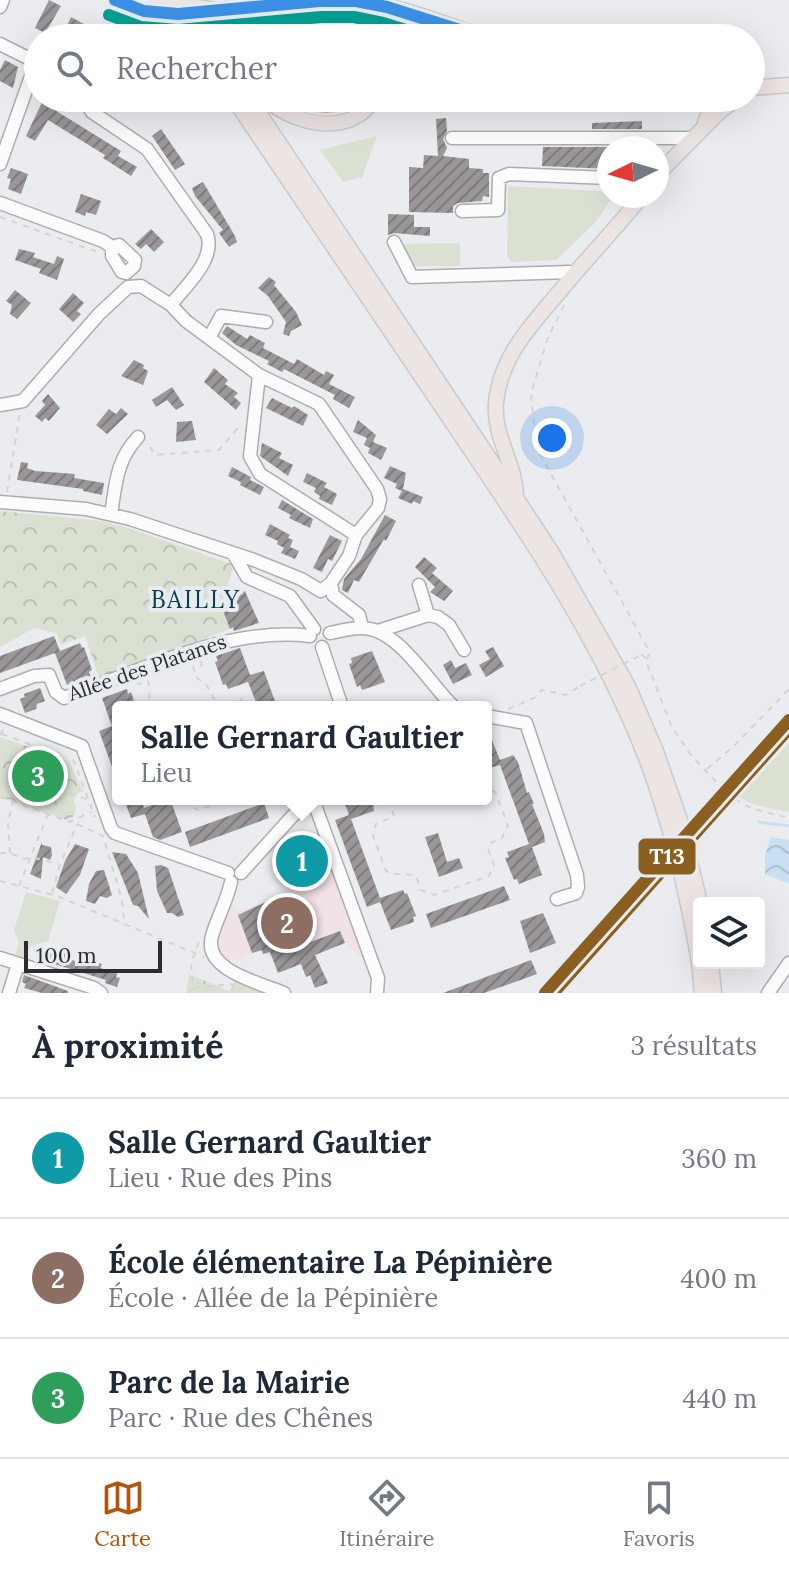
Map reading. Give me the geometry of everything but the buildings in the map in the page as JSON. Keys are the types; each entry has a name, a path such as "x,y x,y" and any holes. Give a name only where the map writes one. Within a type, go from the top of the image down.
{"main road":[{"path":"173,0 193,24"},
{"path":"187,0 198,24"},
{"path":"124,2 216,10 342,0 381,3 443,24"},
{"path":"272,5 295,9 323,8 364,24"},
{"path":"765,88 789,85"},
{"path":"242,112 506,501 587,633 645,756 669,823 693,927"},
{"path":"258,112 551,551 628,686 656,751 680,820 699,897"},
{"path":"287,112 314,123 335,124 351,121 362,112"},
{"path":"669,163 698,133 708,112"},
{"path":"516,498 516,481 497,427 496,403 501,381 528,326 625,208"},
{"path":"571,274 631,208"},
{"path":"700,969 702,993"},
{"path":"712,969 714,993"}],"street":[{"path":"0,7 3,0"},
{"path":"117,24 124,2"},
{"path":"0,44 24,56"},
{"path":"0,164 24,96"},
{"path":"92,112 147,149 207,234 210,243 208,256 171,305"},
{"path":"452,138 698,133"},
{"path":"462,211 498,210 499,178 509,174 597,178"},
{"path":"0,203 103,241 112,251"},
{"path":"394,242 412,277 571,274"},
{"path":"0,405 23,401 99,314 128,287 141,286 171,305 259,375 319,404 377,489 380,499 378,508 356,535 349,556 331,583 321,591 301,579 254,560 111,514 4,503"},
{"path":"209,338 221,316 266,322"},
{"path":"259,375 250,456 260,474 356,535"},
{"path":"111,514 124,452 138,437"},
{"path":"234,555 247,577 290,596 312,632 313,644 322,647 329,643 330,633"},
{"path":"331,583 333,595 359,615 362,627"},
{"path":"419,585 428,615"},
{"path":"378,631 428,615 438,617 449,625 464,650"},
{"path":"312,632 323,627 330,633"},
{"path":"330,633 362,627 378,631 408,655 449,701"},
{"name":"Allée des Platanes","path":"0,689 34,676 49,675 56,692 64,698 230,638 312,632"},
{"path":"322,647 340,701"},
{"path":"0,714 82,746 115,833 233,876"},
{"path":"492,717 526,723 577,875 576,893 557,899"},
{"path":"284,993 225,968 212,953 211,938 233,876 302,805"},
{"path":"315,805 378,978 377,993"},
{"path":"0,958 94,988 101,993"},
{"path":"768,993 789,963"},
{"path":"9,993 18,964"}],"path":[{"path":"0,217 112,251"},
{"path":"566,300 547,340 531,394 536,447 647,647 649,654 646,661"},
{"path":"4,503 24,403"},
{"path":"150,447 155,455 219,450 237,429 252,440"},
{"path":"197,650 202,665 193,667 197,678 206,684 215,701"},
{"path":"492,716 534,698 542,690 566,695 641,655 669,721 690,754 719,785"},
{"path":"135,673 138,684 148,681 152,693 149,701"},
{"path":"706,770 789,689"},
{"path":"2,734 37,747 46,774 61,790 88,800"},
{"path":"73,759 103,836 122,900 124,923"},
{"path":"25,804 37,788 41,774 46,774"},
{"path":"390,805 394,816 376,824 373,836 386,871 397,876 408,873 416,876 421,890 434,895 489,876 494,865 488,849 491,843 502,838 508,825 492,790"},
{"path":"0,797 70,822 92,811"},
{"path":"735,799 753,809 789,818"},
{"path":"10,853 8,822 14,800"},
{"path":"189,805 198,810 213,805"},
{"path":"19,886 48,813"},
{"path":"75,819 77,824 103,836"},
{"path":"52,894 77,824"},
{"path":"0,853 60,865"},
{"path":"0,881 52,894 195,951 202,957 212,953"},
{"path":"193,988 191,963 195,951"},
{"path":"189,993 193,988 231,984 241,993"},
{"path":"199,987 200,993"}],"shaded area":[{"path":"332,873 364,960 346,943 299,961 300,965 278,973 270,952 263,954 261,950 226,963 219,951 220,933 233,904 237,912 277,898 276,893"}],"green space":[{"path":"377,136 362,177 343,182 320,150"},
{"path":"508,186 597,191 597,208 605,208 595,223 556,260 512,262 507,255"},
{"path":"460,243 460,266 409,266 400,244"},
{"path":"0,511 101,521 234,565 223,600 230,629 99,678 85,636 61,645 56,633 34,628 0,647"},
{"path":"0,737 69,761 83,791 74,800 74,816 67,820 0,797"},
{"path":"789,743 789,812 755,805 739,797"},
{"path":"26,892 60,901 48,941 30,946 25,959 15,956 19,942 14,930"},
{"path":"189,974 229,991 236,977 273,993 186,993"}],"water":[{"path":"770,837 789,840 789,884 765,874"}],"waterway":[{"path":"759,822 789,826"}],"transit line":[{"path":"115,0 144,11 178,14 320,1 356,1 441,24"},
{"path":"109,15 133,24"},
{"path":"244,24 321,17 354,17 386,24"},
{"name":"T13","path":"545,993 789,720"},
{"name":"T13","path":"552,993 789,727"}],"place":[{"name":"Parc de la Mairie","path":"38,776"},
{"name":"Salle Gernard Gaultier","path":"302,861"},
{"name":"École élémentaire La Pépinière","path":"287,923"}],"district":[{"name":"BAILLY","path":"196,599"}]}
